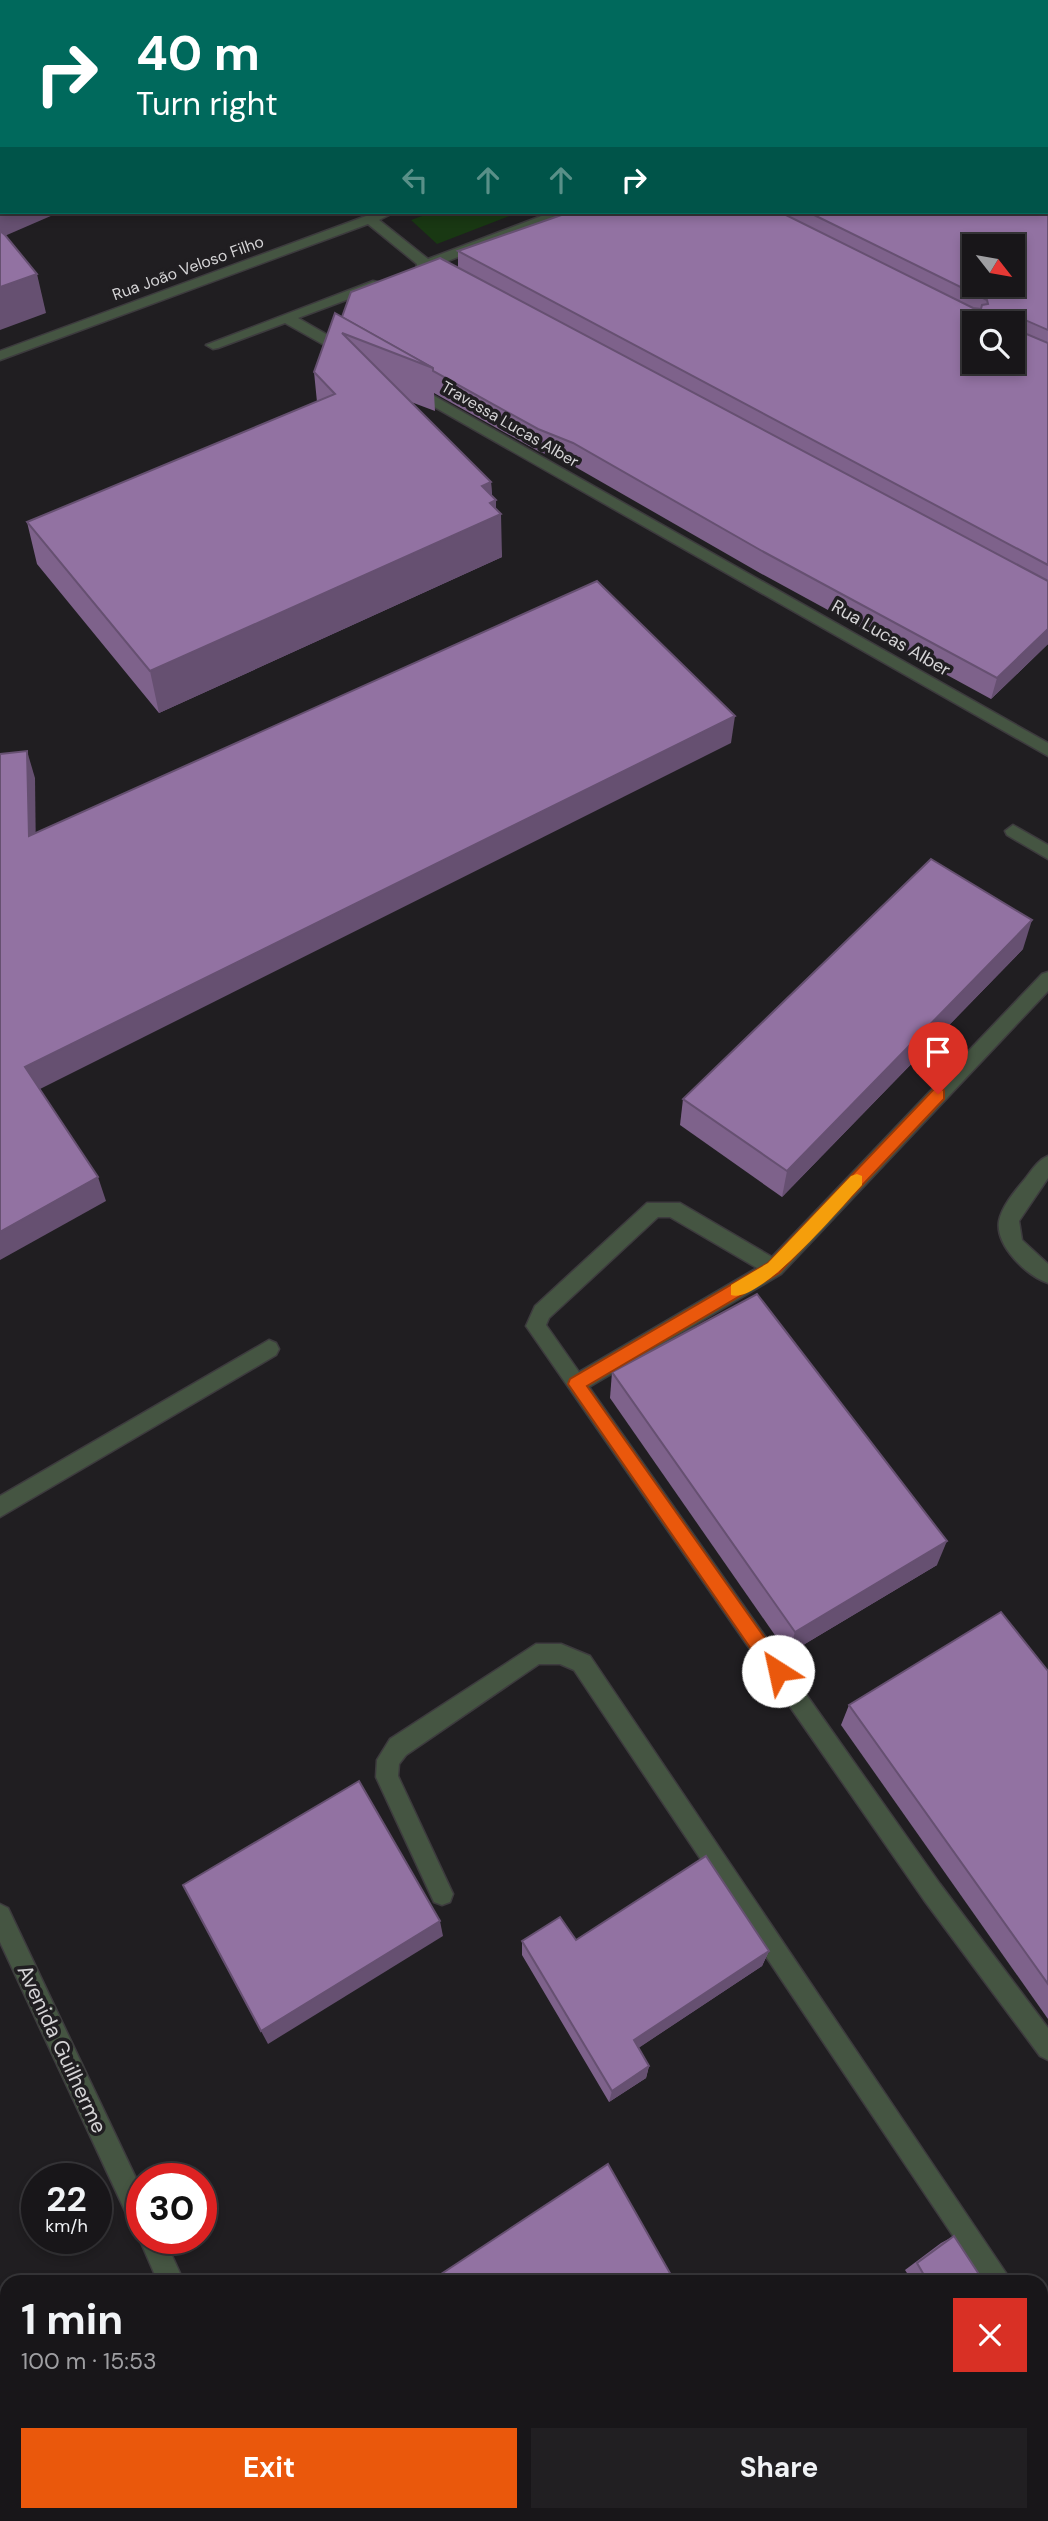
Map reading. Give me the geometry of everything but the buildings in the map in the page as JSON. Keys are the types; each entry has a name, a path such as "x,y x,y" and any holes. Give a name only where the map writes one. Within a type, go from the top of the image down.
{"street":[{"name":"Rua João Veloso Filho","path":"0,356 383,214"},
{"path":"214,345 558,214"},
{"path":"369,219 427,265 463,285"},
{"path":"287,318 358,358"},
{"name":"Travessa Lucas Alber","path":"394,379 715,561"},
{"name":"Rua Lucas Alber","path":"715,561 1048,750"},
{"path":"1013,831 1048,853"},
{"path":"576,1384 774,1268 1048,979"},
{"path":"1048,1164 1011,1212 1007,1222 1008,1233 1021,1254 1048,1275"},
{"path":"774,1268 673,1209 654,1209 548,1305 536,1326 932,1892 1048,2048"},
{"path":"0,1507 269,1349"},
{"path":"442,1894 387,1777 388,1760 398,1746 536,1654 551,1652 571,1656 582,1663 994,2275"},
{"name":"Avenida Guilherme","path":"0,1916 126,2185"},
{"path":"158,2254 168,2275"}],"green space":[{"path":"428,214 515,214 437,244 411,220"}],"slow traffic":[{"path":"737,1290 774,1268 857,1180"}],"route":[{"path":"778,1671 576,1384 774,1268 938,1094"}]}
